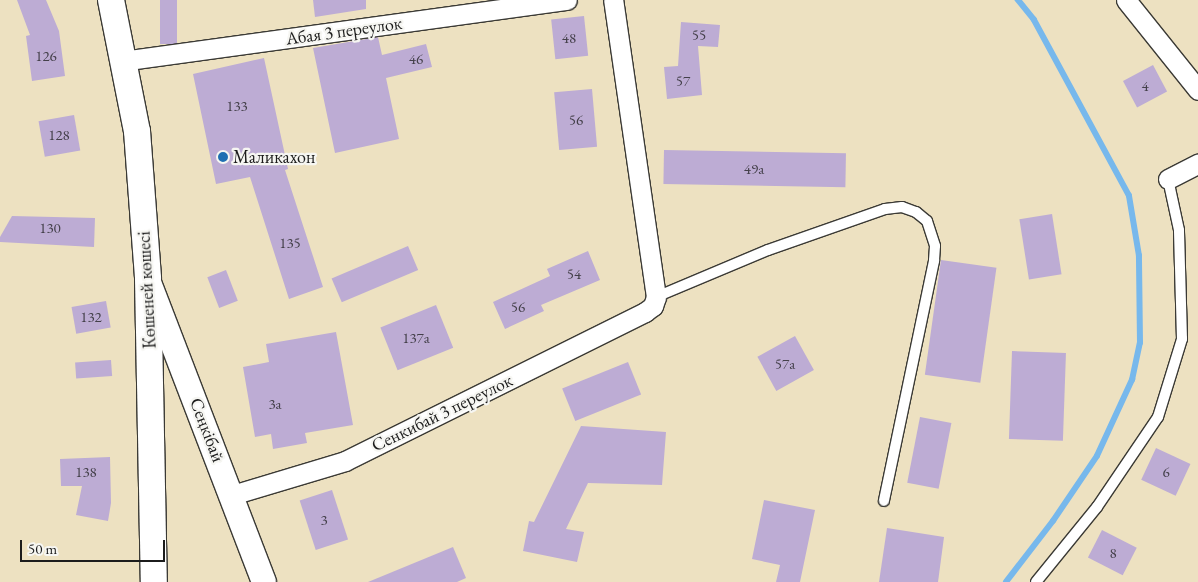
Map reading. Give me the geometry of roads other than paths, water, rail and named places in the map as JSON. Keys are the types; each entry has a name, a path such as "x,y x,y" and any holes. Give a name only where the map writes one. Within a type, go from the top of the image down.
{"main road":[{"name":"Көшеней көшесі","path":"111,0 121,61 136,130 148,278 154,582"}],"street":[{"name":"Абая 3 переулок","path":"121,61 567,0"},
{"path":"612,0 656,297"},
{"path":"1126,0 1198,90"},
{"path":"1168,179 1198,164"},
{"name":"Сеңкібай","path":"148,278 264,582"},
{"name":"Сенкибай 3 переулок","path":"232,495 346,460 645,312 653,306 656,297"}],"lane":[{"path":"1036,582 1097,507 1158,417 1182,339 1179,230 1168,179"},
{"path":"656,297 768,250 885,209 902,207 916,212 927,221 935,246 934,261 884,501"}],"waterway":[{"path":"1006,582 1053,521 1097,456 1132,380 1140,343 1139,256 1129,196 1034,20 1018,0"}],"place":[{"name":"Маликахон","path":"223,157"}]}
